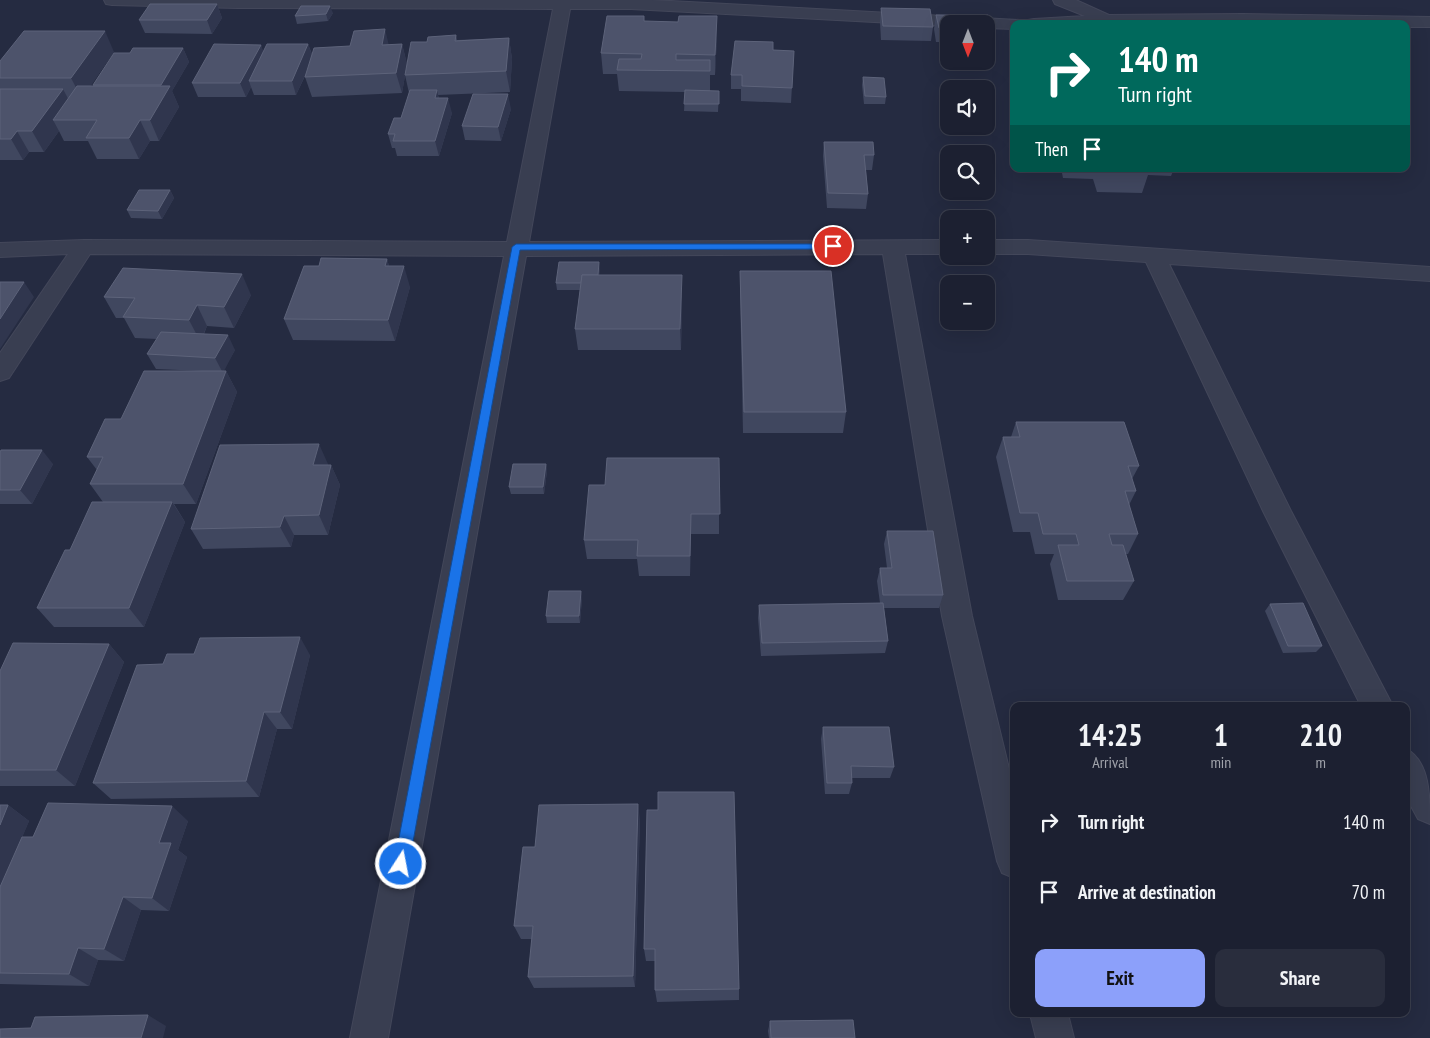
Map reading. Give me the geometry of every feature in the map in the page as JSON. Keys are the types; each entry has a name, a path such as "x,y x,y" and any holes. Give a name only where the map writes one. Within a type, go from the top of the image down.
{"street":[{"path":"112,0 562,5 629,2 1010,24"},
{"path":"1061,0 1108,20 1305,20"},
{"path":"369,1038 562,5"},
{"path":"1410,22 1430,22"},
{"path":"893,246 957,616 1010,844"},
{"path":"0,372 84,247"},
{"path":"0,250 84,247 441,249 516,247 940,247"},
{"path":"995,247 1028,247 1430,274"},
{"path":"1155,257 1277,511 1375,702"},
{"path":"1410,771 1430,808"},
{"path":"1050,1017 1055,1038"}],"building":[{"path":"150,4 217,4 207,20 139,20"},
{"path":"301,6 330,6 326,14 295,16"},
{"path":"881,8 930,9 933,27 883,26"},
{"path":"936,15 940,15 939,28"},
{"path":"607,16 644,16 644,21 678,22 679,16 717,16 715,55 676,54 676,60 710,60 710,71 617,70 619,59 641,59 642,54 601,53"},
{"path":"385,29 382,45 402,44 396,73 305,77 314,48 350,46 354,31"},
{"path":"24,31 105,31 71,78 0,78 0,61"},
{"path":"456,35 455,41 509,38 506,71 405,75 411,42 427,42 428,37"},
{"path":"735,41 773,42 773,50 794,51 792,88 742,86 742,75 731,75"},
{"path":"214,44 261,45 240,83 192,83"},
{"path":"267,44 308,44 292,81 249,81"},
{"path":"133,48 183,48 161,85 93,85 114,53 130,53"},
{"path":"863,77 884,78 886,97 865,96"},
{"path":"77,86 170,86 150,120 140,120 129,138 86,138 97,120 53,120"},
{"path":"0,89 63,89 32,131 17,131 11,139 0,139"},
{"path":"410,90 437,90 435,98 448,98 435,141 393,141 395,134 388,134 394,118 401,118"},
{"path":"685,90 719,91 719,104 684,104"},
{"path":"473,94 508,94 498,127 462,126"},
{"path":"824,142 873,142 874,155 864,155 868,194 828,193"},
{"path":"139,190 170,190 158,211 127,210"},
{"path":"321,258 387,259 385,266 404,266 388,320 284,319 304,266 319,266"},
{"path":"559,262 599,262 598,275 582,275 581,283 556,283"},
{"path":"123,268 242,274 224,307 197,305 189,320 123,317 135,298 104,297"},
{"path":"740,271 831,271 846,412 744,412"},
{"path":"582,275 682,275 680,329 575,329"},
{"path":"0,282 24,282 0,319"},
{"path":"161,332 228,335 215,358 147,354"},
{"path":"144,371 226,371 183,484 90,484 103,457 87,457 105,419 121,419"},
{"path":"1016,422 1124,422 1139,466 1128,466 1136,491 1125,491 1138,534 1109,534 1112,545 1123,545 1134,581 1067,581 1058,545 1079,545 1076,534 1043,534 1038,513 1020,513 1003,437 1020,437"},
{"path":"319,444 313,465 331,465 319,515 284,516 280,527 191,529 220,445"},
{"path":"1,450 42,450 20,490 0,490"},
{"path":"607,458 719,458 720,514 691,514 690,556 637,556 638,540 584,540 589,485 605,485"},
{"path":"513,464 546,464 543,487 509,487"},
{"path":"92,502 172,502 129,608 37,608 65,550 70,550"},
{"path":"887,531 933,531 943,595 883,595 880,568 892,568"},
{"path":"549,591 581,591 579,616 546,616"},
{"path":"883,603 888,641 762,643 759,605"},
{"path":"1303,603 1322,646 1288,646 1270,604"},
{"path":"300,637 280,712 264,712 246,781 93,783 137,665 163,664 167,654 194,654 200,638"},
{"path":"13,643 109,644 56,770 0,770 0,671"},
{"path":"823,727 889,727 894,767 851,766 852,783 827,783"},
{"path":"658,792 734,792 739,989 655,990 655,949 644,949 647,810 658,810"},
{"path":"48,803 172,806 159,843 171,843 152,898 123,897 104,949 78,948 69,974 0,973 0,887 22,837 33,837"},
{"path":"638,804 633,976 528,977 533,926 514,926 523,847 535,847 539,805"},
{"path":"0,805 8,805 0,825"},
{"path":"148,1015 141,1038 0,1038 0,1029 31,1028 35,1017"},
{"path":"853,1020 855,1038 771,1038 770,1021"}],"route":[{"path":"401,864 516,247 833,246"}]}
